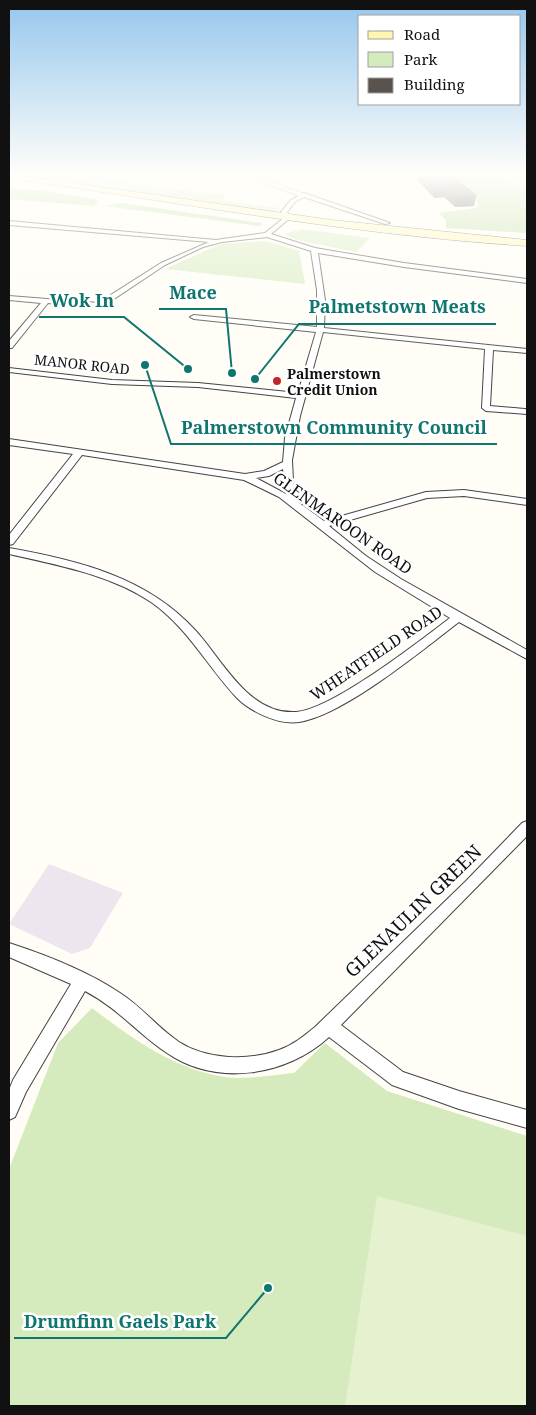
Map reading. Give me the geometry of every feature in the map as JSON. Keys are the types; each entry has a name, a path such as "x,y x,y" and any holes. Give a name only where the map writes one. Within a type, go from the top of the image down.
{"main road":[{"path":"451,239 527,248"},
{"path":"482,239 527,243"}],"street":[{"path":"206,239 233,239"},
{"path":"286,239 314,250 404,265 527,281"},
{"path":"9,298 94,306 163,264 217,240"},
{"path":"293,502 286,478 287,463 301,396 320,330 322,314 314,250"},
{"path":"9,346 46,301"},
{"path":"194,317 527,351"},
{"path":"490,347 486,408 525,412"},
{"name":"MANOR ROAD","path":"9,370 112,382 198,385 301,396"},
{"name":"GLENMAROON ROAD","path":"9,442 78,454 246,476 266,474 287,463"},
{"path":"9,542 78,454"},
{"name":"GLENMAROON ROAD","path":"246,476 293,502 379,570 527,655"},
{"path":"320,525 426,495 443,492 527,502"},
{"name":"WHEATFIELD ROAD","path":"9,551 67,563 146,594 177,618 246,698 265,710 298,718 315,713 332,704 398,661 458,617"},
{"name":"GLENAULIN GREEN","path":"9,950 82,981 116,999 168,1044 196,1059 225,1065 261,1062 283,1056 310,1043 502,855 527,827"},
{"path":"9,1111 19,1086 82,981"},
{"path":"329,1026 398,1079 460,1100 527,1119"}],"shaded area":[{"path":"49,864 123,893 90,948 72,954 9,924"}],"green space":[{"path":"295,239 369,239 356,252"},
{"path":"265,241 299,251 305,284 165,269 221,244"},
{"path":"92,1008 160,1054 178,1063 216,1075 243,1078 294,1073 325,1043 387,1091 527,1136 527,1406 9,1406 9,1169 58,1043"},
{"path":"377,1196 527,1236 527,1406 345,1406"}],"place":[{"name":"Palmerstown Community Council","path":"145,365"},
{"name":"Wok In","path":"188,369"},
{"name":"Mace","path":"232,373"},
{"name":"Palmetstown Meats","path":"255,379"},
{"name":"Palmerstown Credit Union","path":"277,381"},
{"name":"Drumfinn Gaels Park","path":"268,1288"}]}
